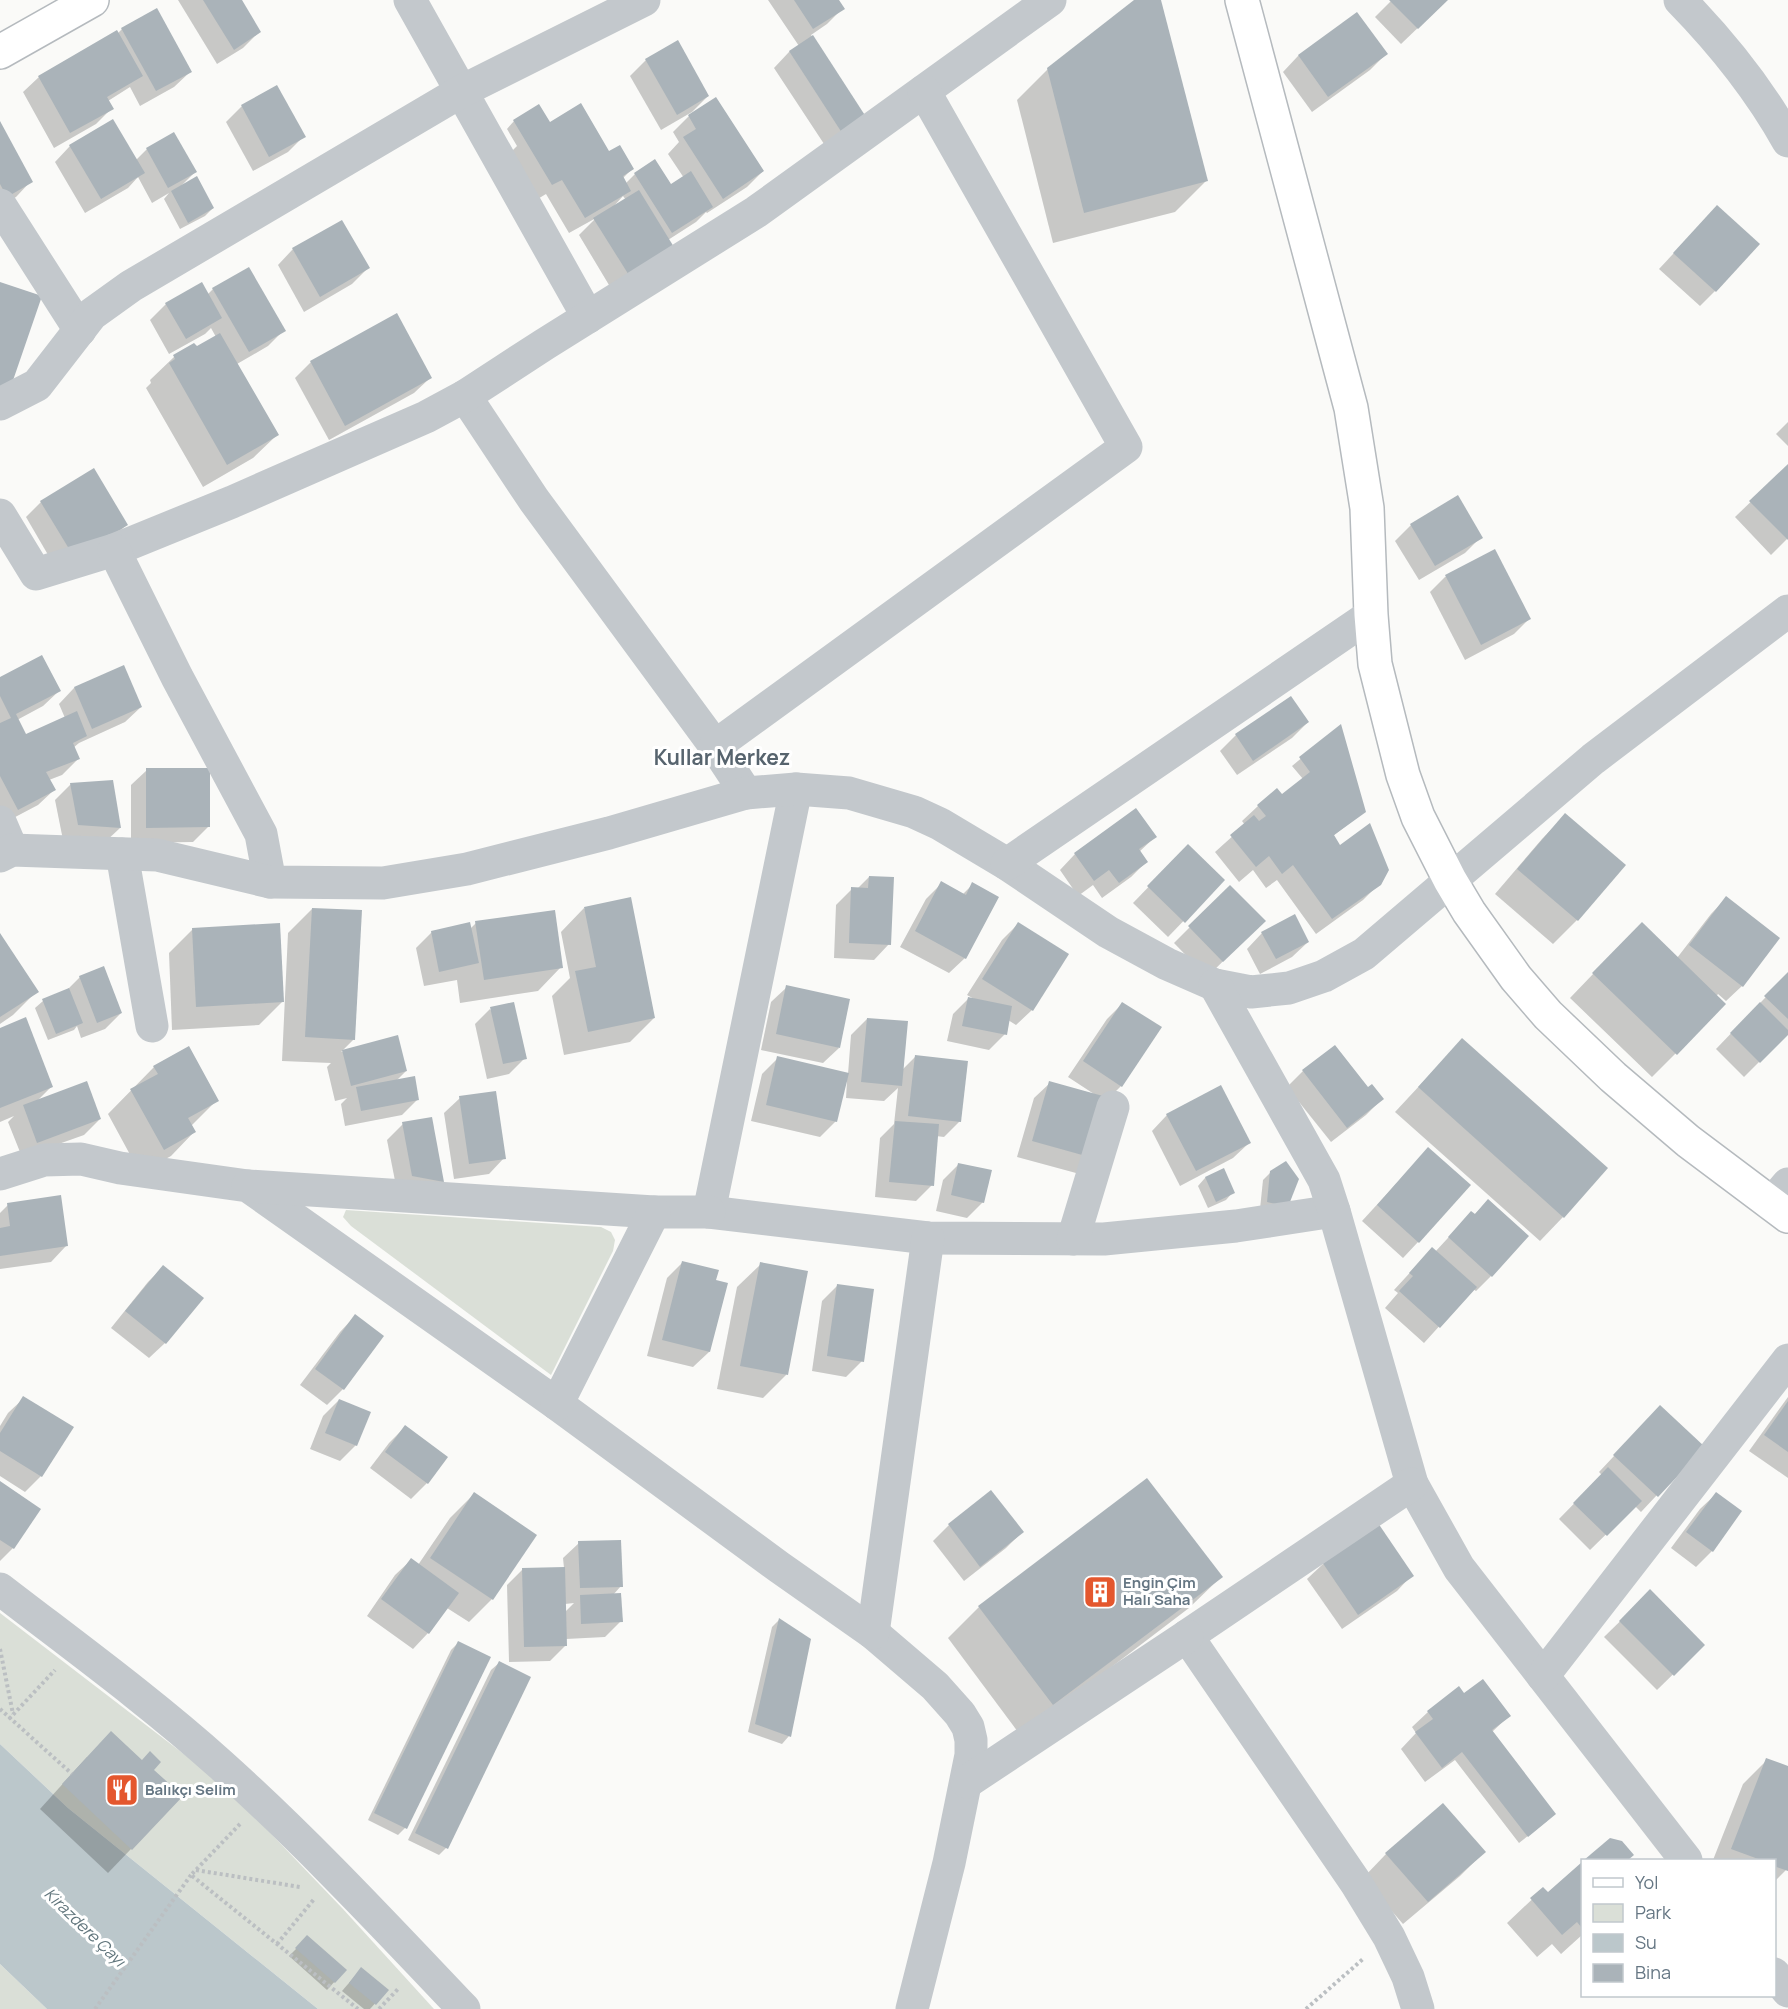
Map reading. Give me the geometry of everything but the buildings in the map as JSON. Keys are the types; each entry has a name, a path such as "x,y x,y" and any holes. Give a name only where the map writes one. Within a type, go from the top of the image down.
{"main road":[{"path":"0,52 92,0"},
{"path":"1242,0 1351,408 1368,508 1375,664 1403,775 1418,817 1469,912 1516,978 1548,1015 1578,1045 1688,1141 1782,1201"}],"street":[{"path":"410,0 588,317"},
{"path":"0,404 37,385 92,314 131,286 462,91 644,0"},
{"path":"0,515 36,574 114,550 254,493 426,417 465,396 756,212 1050,0"},
{"path":"1680,0 1746,75 1788,141"},
{"path":"715,746 1126,447 924,91"},
{"path":"0,205 80,330"},
{"path":"465,396 534,500 715,746 746,793"},
{"path":"114,550 177,676 261,834 270,882"},
{"path":"4,843 158,855 270,882 382,883 467,869 609,833 746,793 796,789 849,793 914,812 940,824 1007,864 1108,932 1167,964 1215,985 1251,992 1289,988 1324,976 1364,954 1593,759 1788,611"},
{"path":"1007,864 1371,615"},
{"path":"709,1212 796,789"},
{"path":"122,854 152,1026"},
{"path":"1215,985 1324,1180 1412,1484 1460,1568 1685,1859"},
{"path":"1073,1239 1113,1107"},
{"path":"0,1174 44,1160 81,1159 120,1168 248,1186 654,1212 709,1212 928,1238 1104,1239 1236,1226 1334,1211"},
{"path":"248,1186 557,1404 778,1567 873,1633 935,1686 960,1714 968,1727 972,1755 949,1863 912,2009"},
{"path":"557,1404 654,1212"},
{"path":"873,1633 928,1238"},
{"path":"1543,1676 1788,1360"},
{"path":"967,1782 1412,1484"},
{"path":"0,1589 174,1724 261,1802 328,1883 464,2009"},
{"path":"1187,1636 1356,1883 1389,1937 1408,1977 1418,2009"},
{"path":"1776,1976 1788,1991"}],"path":[{"path":"11,1717 76,1648"},
{"path":"0,1649 11,1717"},
{"path":"0,1709 72,1774"},
{"path":"95,2009 191,1875 261,1802"},
{"path":"196,1870 328,1883"},
{"path":"191,1875 358,2009"},
{"path":"277,1944 328,1883"},
{"path":"1306,2009 1389,1937"},
{"path":"379,2009 400,1987"}],"green space":[{"path":"346,1210 601,1227 611,1232 615,1240 613,1251 551,1375 351,1226 343,1217"},
{"path":"0,1613 202,1768 255,1817 434,2009 318,2009 68,1808 0,1744"},
{"path":"0,1964 47,2009 0,2009"}],"water":[{"name":"Kirazdere Çayı","path":"0,1744 68,1808 318,2009 47,2009 0,1964"}],"place":[{"name":"Engin Çim Halı Saha","path":"1100,1592"},
{"name":"Balıkçı Selim","path":"122,1790"}],"district":[{"name":"Kullar Merkez","path":"722,758"}]}
